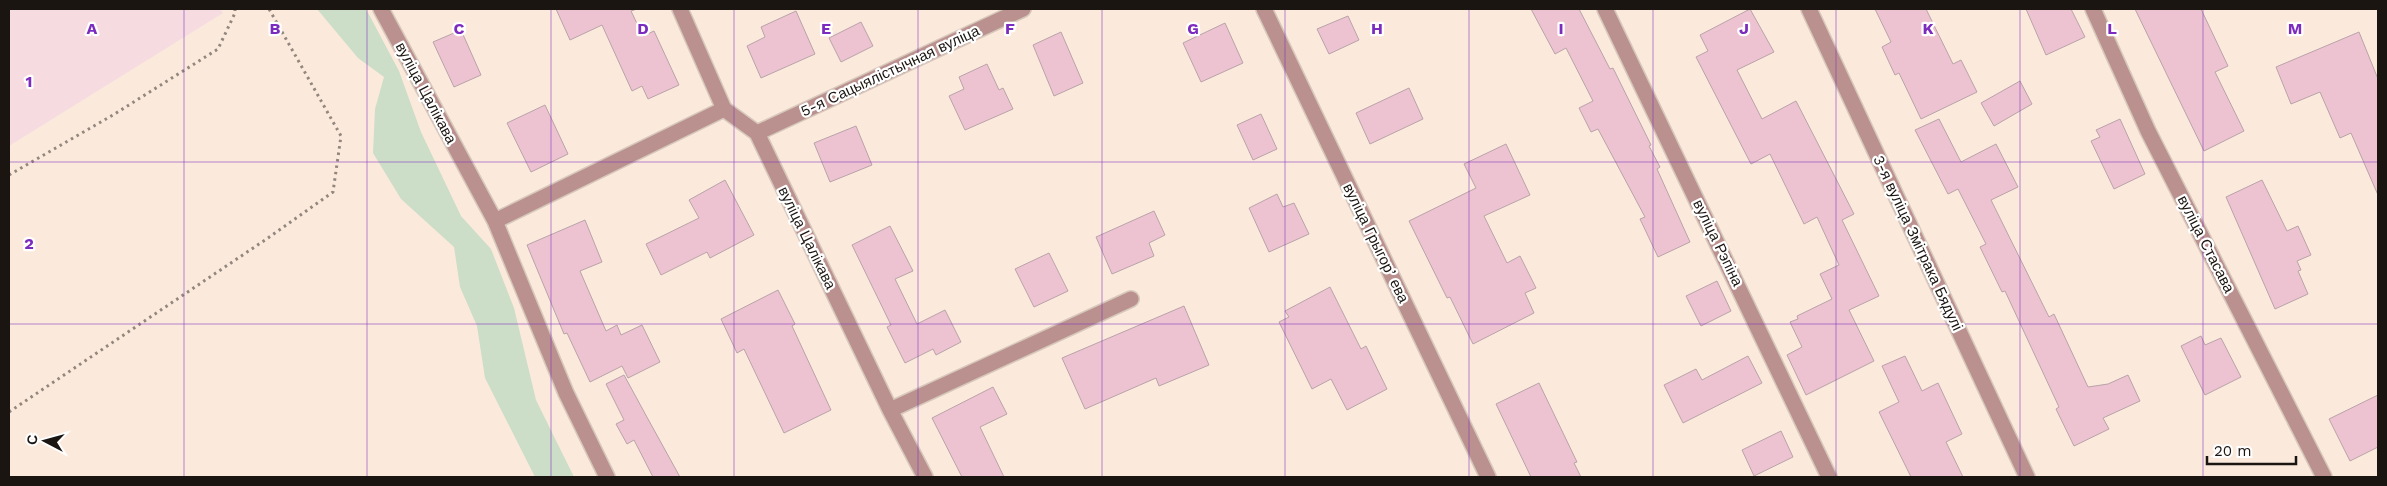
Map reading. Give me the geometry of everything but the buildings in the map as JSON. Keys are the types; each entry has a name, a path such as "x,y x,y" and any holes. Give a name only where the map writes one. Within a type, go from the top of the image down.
{"street":[{"name":"вуліца Цалікава","path":"381,9 495,221 566,393 607,477"},
{"path":"495,221 724,109 680,9"},
{"name":"5-я Сацыялістычная вуліца","path":"757,133 1007,12 1023,9"},
{"name":"вуліца Грыгорʼева","path":"1264,9 1488,477"},
{"name":"вуліца Рэпіна","path":"1605,9 1829,477"},
{"name":"3-я вуліца Змітрака Бядулі","path":"1809,9 2027,477"},
{"name":"вуліца Стасава","path":"2093,9 2148,130 2324,477"},
{"name":"вуліца Цалікава","path":"724,109 757,133 890,410 925,477"},
{"path":"890,410 1131,299"}],"path":[{"path":"9,175 113,115 218,49 235,13 235,9"},
{"path":"9,412 268,238 333,192 341,136 268,9"}],"shaded area":[{"path":"9,9 220,9 223,13 9,146"}],"green space":[{"path":"317,9 366,9 399,71 421,132 461,216 491,249 514,308 536,400 574,477 535,477 485,378 477,326 460,287 454,247 401,199 373,153 375,109 384,77 358,58"}]}
